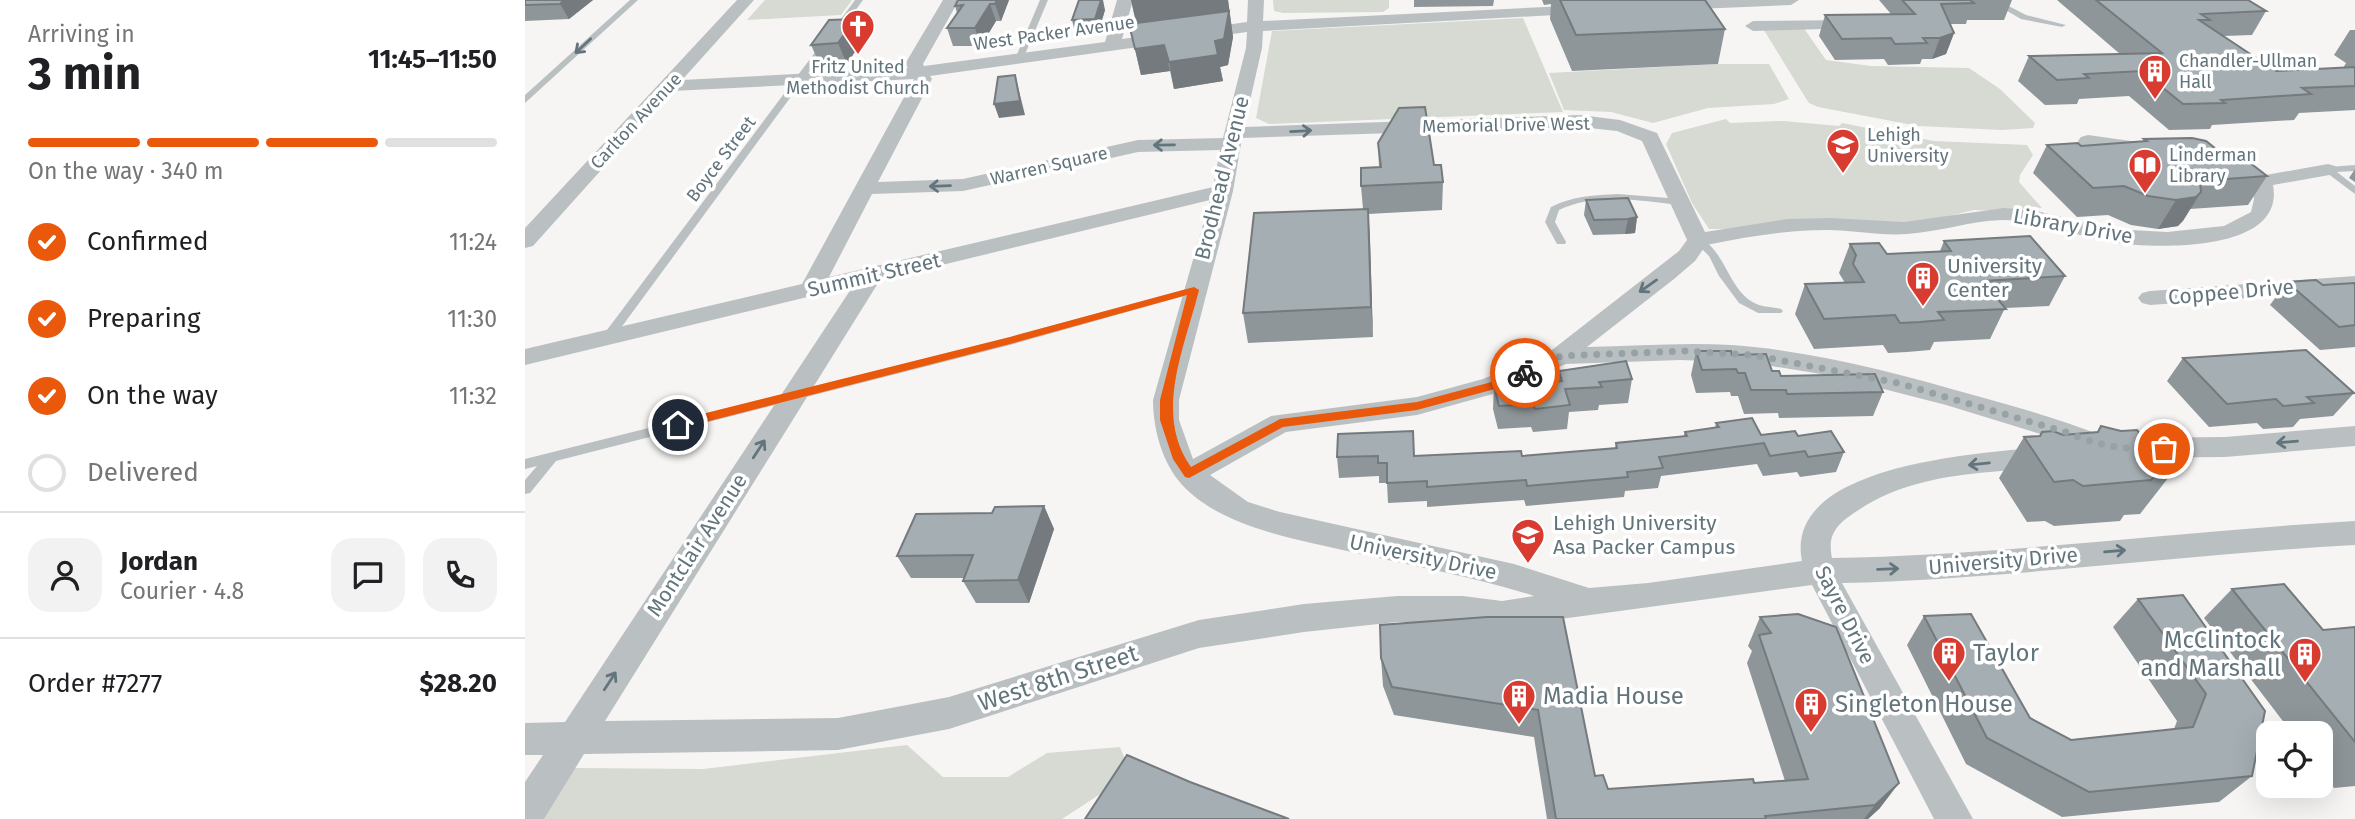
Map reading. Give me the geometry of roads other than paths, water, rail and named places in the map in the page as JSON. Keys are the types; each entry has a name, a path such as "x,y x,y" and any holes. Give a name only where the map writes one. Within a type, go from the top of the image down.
{"street":[{"name":"Carlton Avenue","path":"525,241 745,0"},
{"path":"811,289 923,79 914,64 951,0"},
{"path":"1112,46 1125,0"},
{"name":"Brodhead Avenue","path":"1189,474 1179,459 1171,438 1166,420 1166,400 1223,191 1254,48 1256,0"},
{"path":"1658,6 1791,0"},
{"name":"West Packer Avenue","path":"668,86 917,72 1257,26 1522,7 1604,9"},
{"path":"1752,26 1864,25"},
{"name":"Memorial Drive West","path":"1233,139 1580,121 1620,126 1650,137 1681,202"},
{"name":"Warren Square","path":"867,188 963,185 1138,146 1233,139"},
{"path":"2088,141 2162,153"},
{"name":"Library Drive","path":"1698,240 1782,225 1821,223 1903,229 1982,215 2007,214 2114,236 2150,239 2217,233 2241,227 2259,215 2266,194 2252,177 2328,170"},
{"name":"Summit Street","path":"525,357 1223,191"},
{"path":"1189,474 1280,423 1338,409 1417,406 1465,394 1528,372 1561,356 1687,256 1698,240 1681,202"},
{"name":"Montclair Avenue","path":"525,815 871,276"},
{"name":"Coppee Drive","path":"2150,298 2355,283"},
{"path":"1561,356 1684,351 1775,358 1898,383 2069,433 2095,444"},
{"name":"Sayre Drive","path":"1954,819 1820,571 1814,549 1817,533 1825,520 1870,490 1934,468 2050,457 2095,444 2126,450 2225,447 2355,436"},
{"name":"University Drive","path":"1189,474 1226,503 1271,522 1514,577 1589,601 1648,596 1820,571 1917,569 2244,539 2355,533"},
{"name":"West 8th Street","path":"525,739 838,734 949,713 1120,658 1219,630 1397,609 1463,609 1502,614 1589,601"}],"lane":[{"path":"525,100 633,0"},
{"name":"Boyce Street","path":"608,337 859,0"},
{"path":"1019,59 1044,0"},
{"path":"1992,0 2024,17 2063,25"},
{"path":"2328,170 2355,168"},
{"path":"2328,170 2355,191"},
{"path":"1561,242 1551,231 1548,219 1552,210 1562,204 1595,197 1681,202"},
{"path":"1698,240 1713,255 1724,276 1743,301 1758,309 1777,311"},
{"path":"525,464 1010,341 1194,290"},
{"path":"525,489 552,457"}],"place":[{"name":"Fritz United Methodist Church","path":"858,56"},
{"name":"Chandler-Ullman Hall","path":"2155,101"},
{"name":"Lehigh University","path":"1843,175"},
{"name":"Linderman Library","path":"2145,195"},
{"name":"University Center","path":"1923,308"},
{"name":"Lehigh University Asa Packer Campus","path":"1528,565"},
{"name":"Taylor","path":"1949,683"},
{"name":"McClintock and Marshall","path":"2305,684"},
{"name":"Madia House","path":"1519,726"},
{"name":"Singleton House","path":"1811,734"}]}
